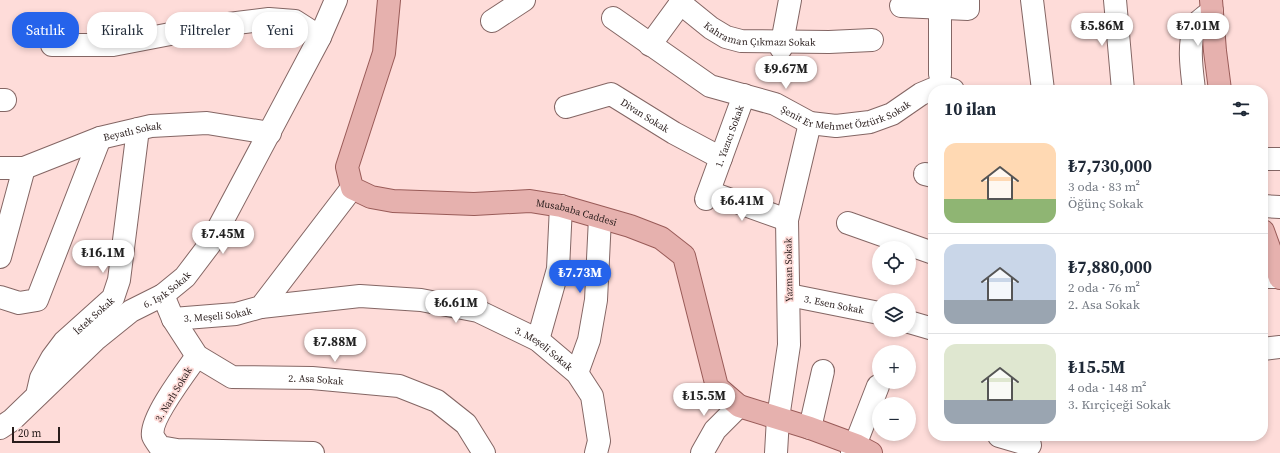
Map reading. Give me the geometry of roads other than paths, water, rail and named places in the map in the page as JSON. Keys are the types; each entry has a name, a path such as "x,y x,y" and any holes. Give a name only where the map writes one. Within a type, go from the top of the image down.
{"main road":[{"path":"352,188 346,167 384,53 389,0"},
{"path":"1211,5 1219,85"},
{"name":"Musababa Caddesi","path":"352,188 371,197 394,201 474,204 530,201 562,206 661,238 684,256 717,388 739,406 810,428 860,450"},
{"path":"1268,247 1275,270"}],"street":[{"name":"6. Işık Sokak","path":"0,428 12,420 95,340 125,316 163,295 185,277 210,244 320,37 336,0"},
{"path":"492,21 524,0"},
{"path":"781,44 790,0"},
{"path":"901,6 968,9 968,0"},
{"path":"1032,0 1042,85"},
{"path":"1115,0 1123,85"},
{"path":"650,45 682,2"},
{"name":"Kahraman Çıkmazı Sokak","path":"682,2 711,28 726,37 741,41 781,44 872,40"},
{"path":"1194,85 1191,53 1194,29 1211,5"},
{"path":"940,8 947,82"},
{"name":"Şenit Er Mehmet Öztürk Sokak","path":"613,18 710,86 775,104 810,124 836,126 870,122 892,114 921,94 928,91"},
{"path":"79,45 113,45 212,26 269,19 296,21 320,37"},
{"name":"Divan Sokak","path":"566,107 612,94 674,133 721,158"},
{"name":"1. Yazıcı Sokak","path":"744,95 707,196 788,220"},
{"name":"Beyatlı Sokak","path":"0,168 24,168 100,138 151,126 207,123 270,132"},
{"name":"Yazman Sokak","path":"776,453 778,418 790,345 788,220 810,124"},
{"name":"İstek Sokak","path":"37,396 41,378 52,358 64,342 113,298 119,280 138,129"},
{"path":"0,297 19,303 37,300 100,138"},
{"path":"1268,159 1280,159"},
{"path":"0,257 24,168"},
{"name":"3. Meşeli Sokak","path":"261,307 352,188"},
{"path":"538,340 558,268 562,206"},
{"path":"1268,206 1280,207"},
{"path":"577,373 589,340 596,300 600,218"},
{"path":"848,223 928,251"},
{"name":"2. Asa Sokak","path":"163,295 173,318 197,356 232,377 312,378 399,386 437,401 466,424 484,453"},
{"name":"3. Esen Sokak","path":"789,295 872,311"},
{"name":"3. Meşeli Sokak","path":"173,318 236,314 261,307 360,296 421,300 478,311 538,340 577,373 592,396 599,441 596,453"},
{"path":"916,324 928,328"},
{"path":"1268,348 1280,347"},
{"name":"3. Narlı Sokak","path":"197,356 166,401 155,423 153,436 160,446 177,450 311,453"},
{"path":"810,428 823,371"},
{"path":"860,450 877,389"},
{"path":"702,453 715,430 739,406"},
{"path":"1016,441 1030,445"}]}
